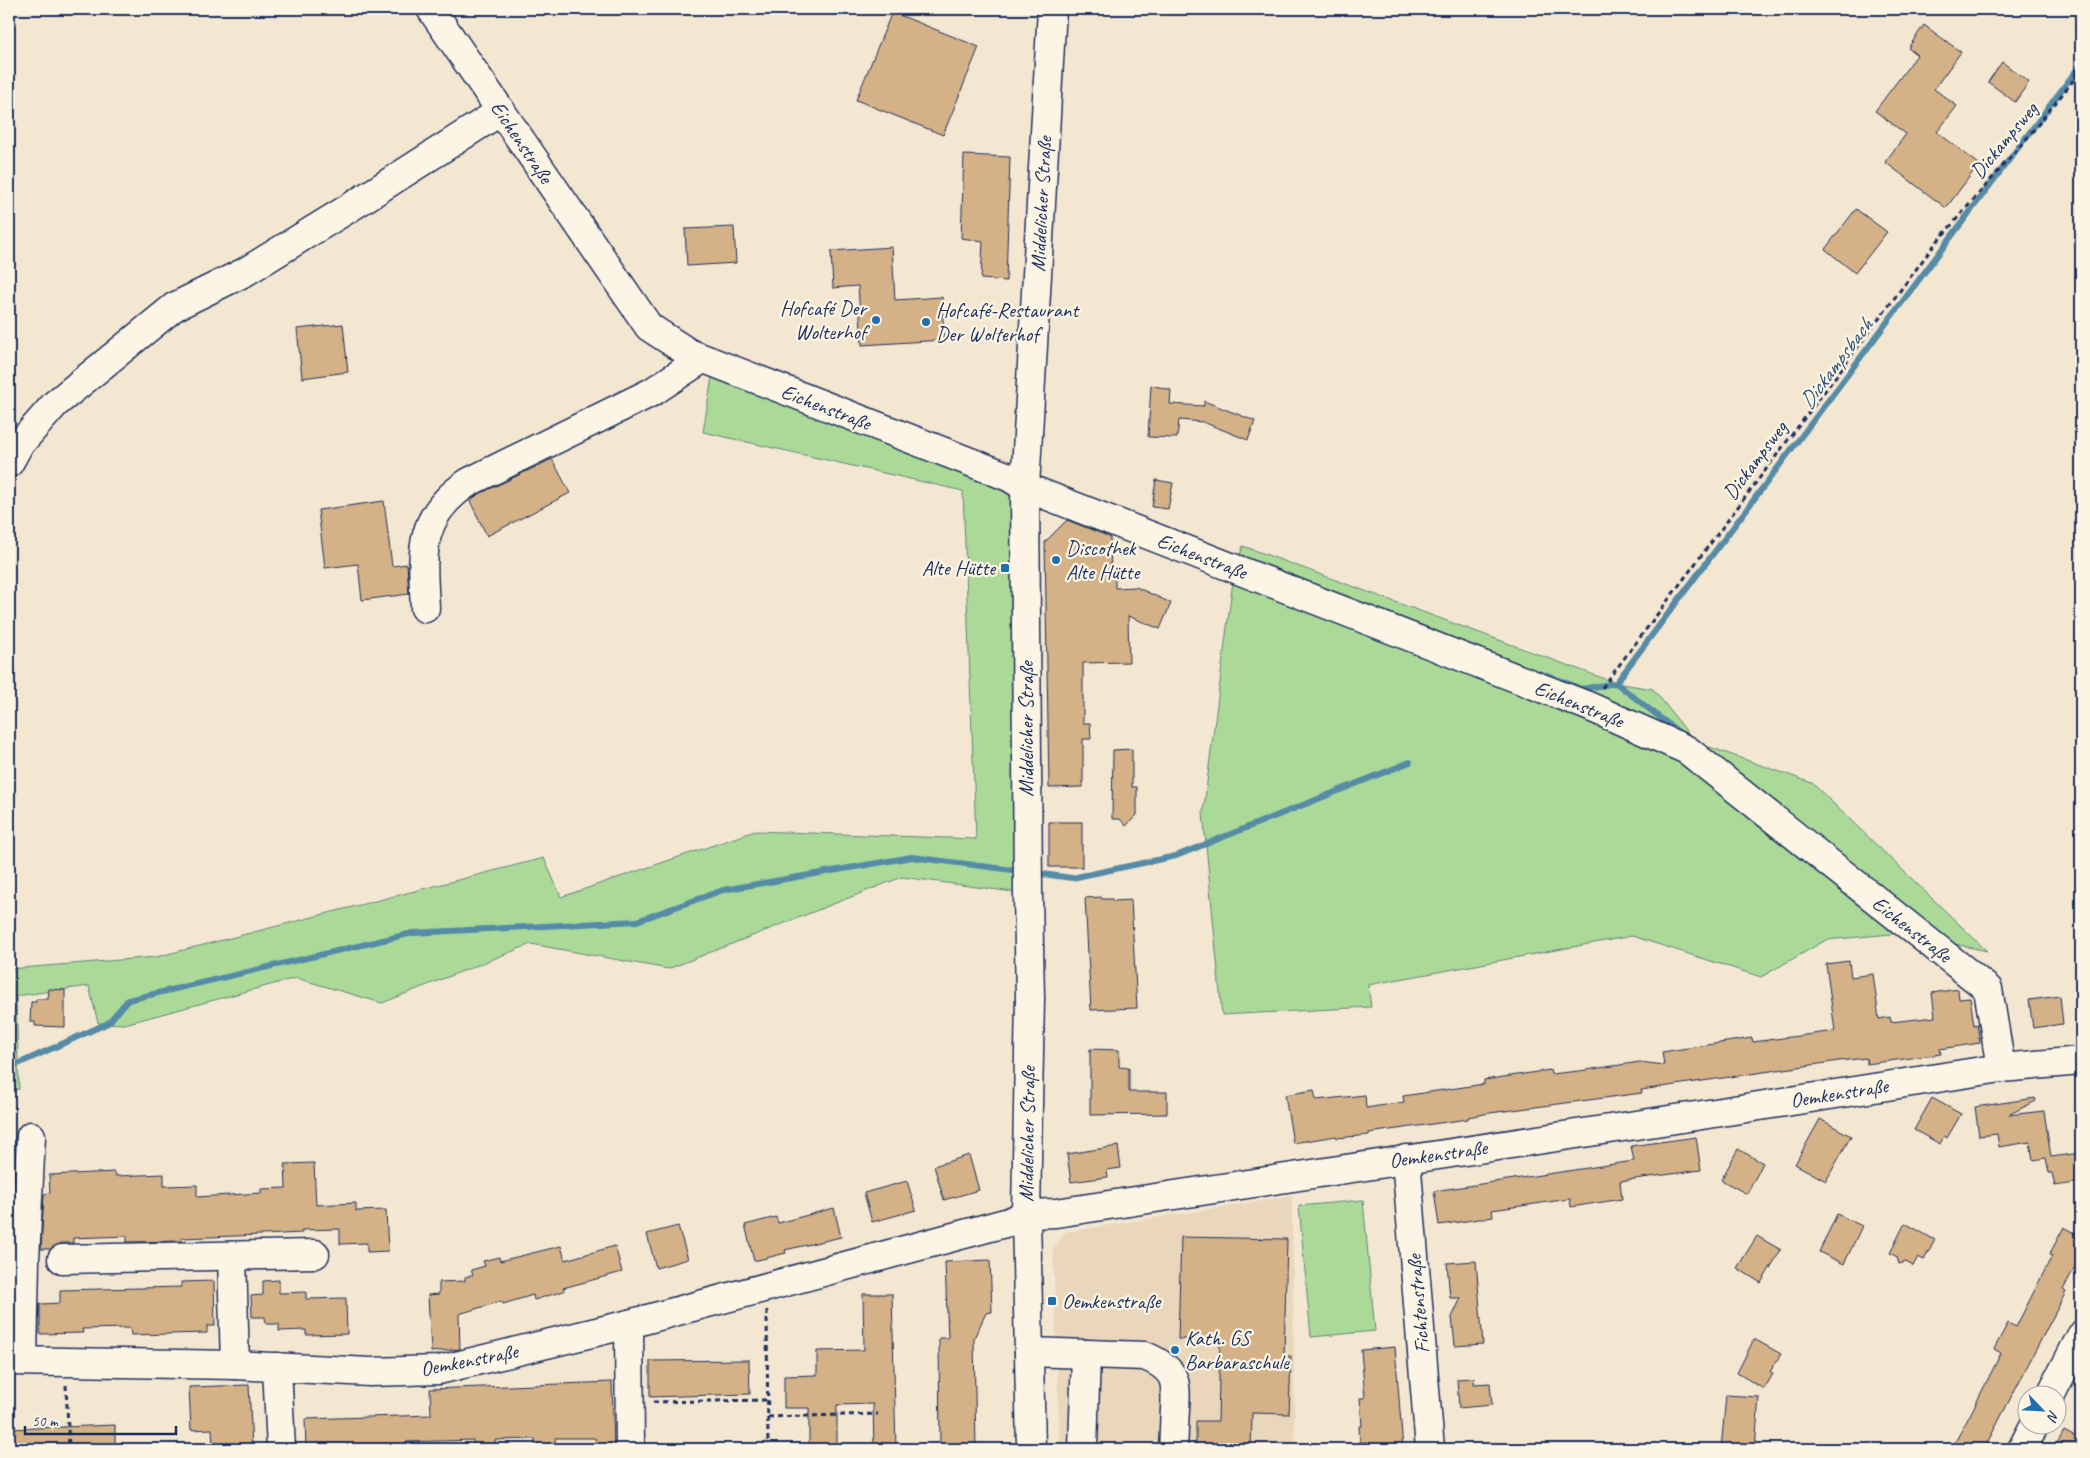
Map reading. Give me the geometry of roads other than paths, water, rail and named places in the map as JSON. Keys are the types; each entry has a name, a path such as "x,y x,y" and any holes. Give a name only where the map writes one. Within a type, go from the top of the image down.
{"street":[{"name":"Eichenstraße","path":"431,9 648,328 702,359 1008,477 1025,486 1588,706 1687,750 1988,989 2001,1068"},
{"name":"Middelicher Straße","path":"1030,1449 1026,1214 1030,998 1025,486 1052,9"},
{"path":"9,463 19,445 55,404 174,307 245,272 501,111"},
{"path":"425,608 422,564 428,527 438,512 459,489 652,392 702,359"},
{"name":"Oemkenstraße","path":"31,1136 25,1260 16,1360 235,1365 370,1372 439,1370 629,1324 1009,1222 1026,1214 1056,1213 2001,1068 2081,1061"},
{"name":"Fichtenstraße","path":"1406,1159 1430,1449"},
{"path":"62,1259 315,1254"},
{"path":"232,1256 235,1365"},
{"path":"629,1324 628,1403 630,1449"},
{"path":"2055,1386 2081,1336"},
{"path":"1029,1352 1145,1356 1157,1361 1169,1371 1176,1385 1173,1449"},
{"path":"1083,1449 1086,1354"},
{"path":"277,1367 281,1449"},
{"path":"2022,1449 2029,1436"}],"waterway":[{"name":"Dickampsbach","path":"1616,683 2081,64"},
{"path":"1547,675 1581,689 1616,683 1681,734"},
{"path":"1035,873 1072,878 1176,856 1410,762"},
{"path":"9,1068 108,1023 128,1000 413,933 637,921 723,890 912,857 1020,871"}],"place":[{"name":"Hofcafé Der Wolterhof","path":"876,320"},
{"name":"Hofcafé-Restaurant Der Wolterhof","path":"926,322"},
{"name":"Discothek Alte Hütte","path":"1056,560"},
{"name":"Alte Hütte","path":"1005,568"},
{"name":"Oemkenstraße","path":"1052,1301"},
{"name":"Kath. GS Barbaraschule","path":"1175,1350"}]}
